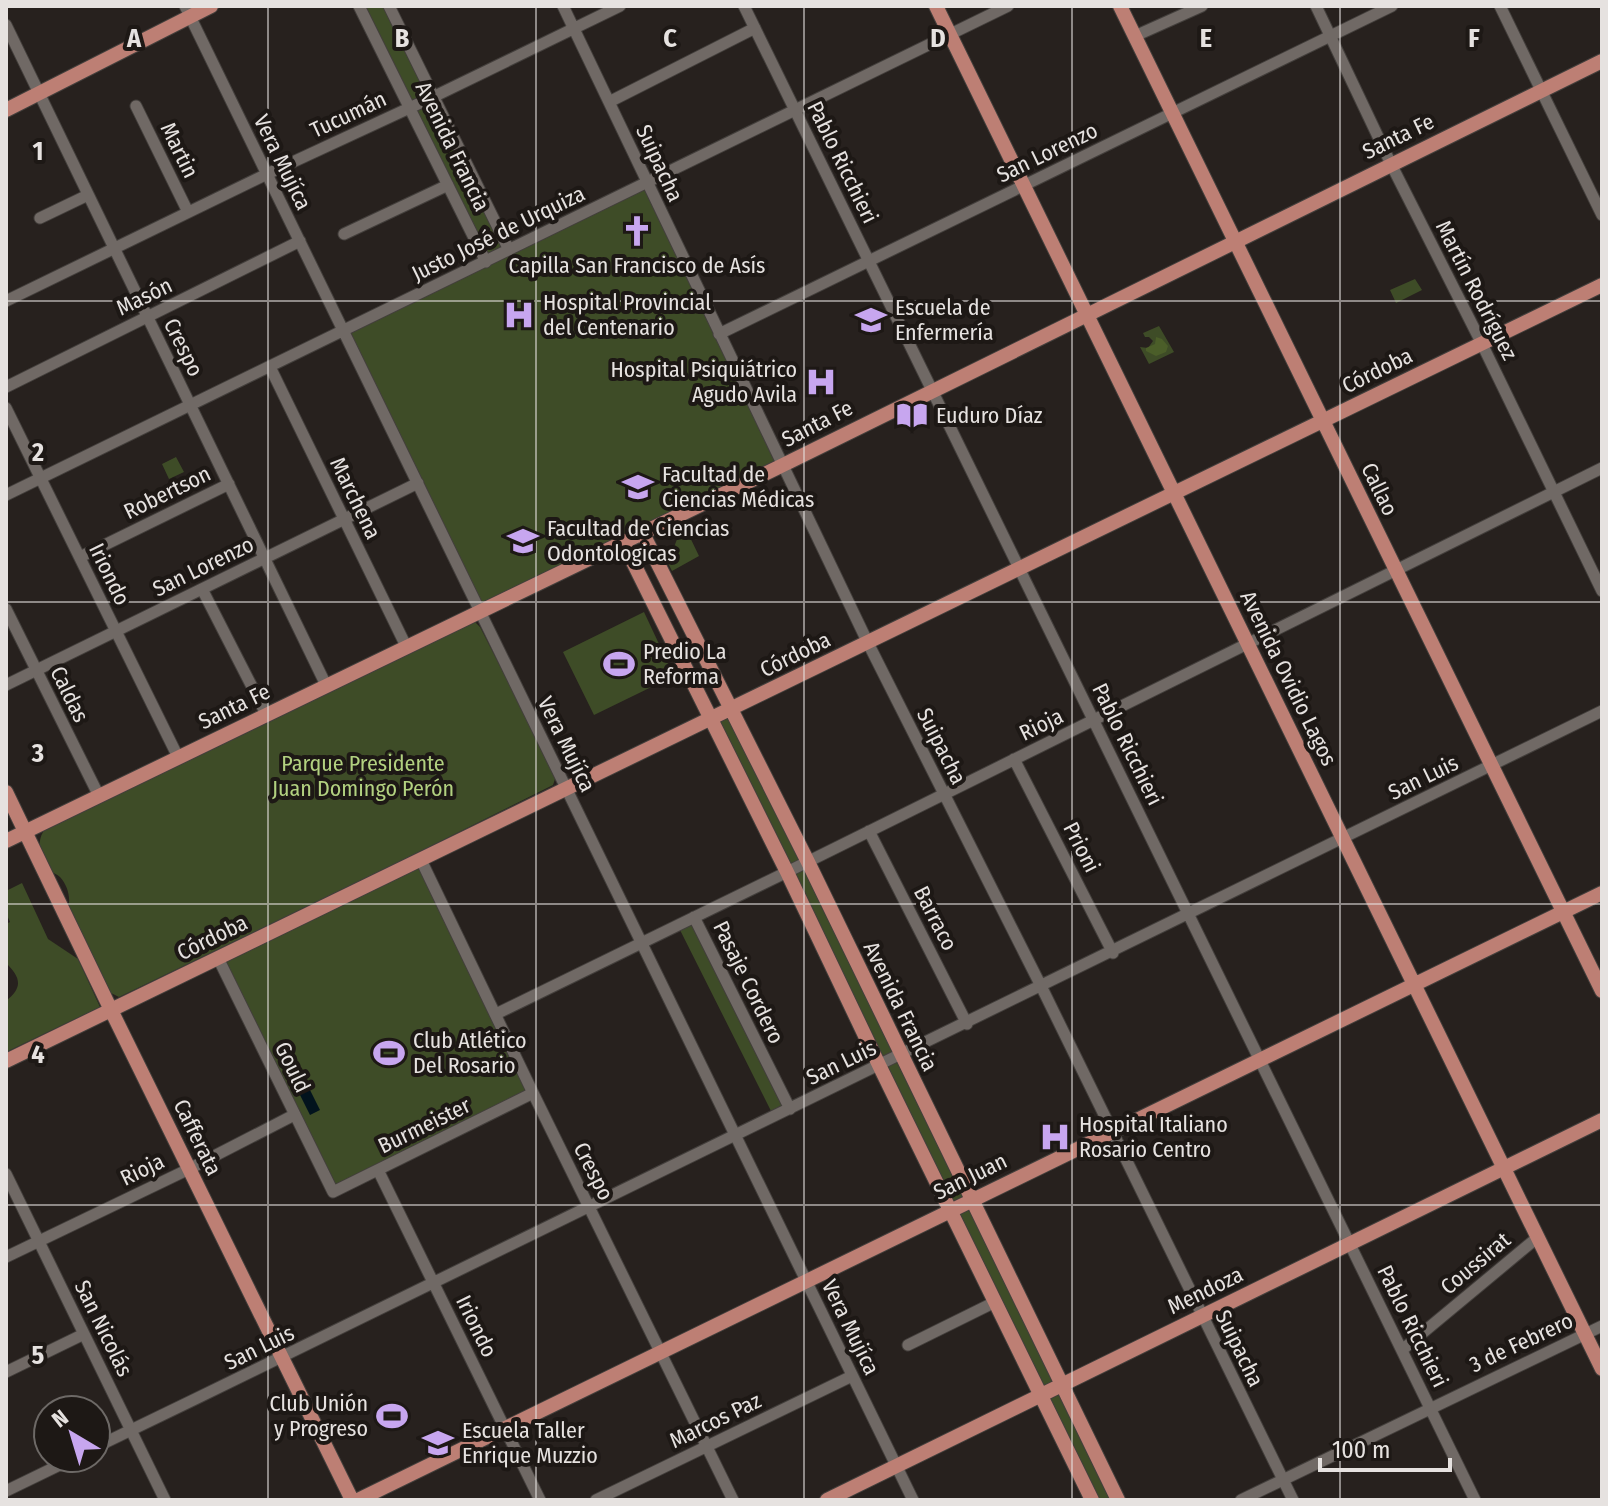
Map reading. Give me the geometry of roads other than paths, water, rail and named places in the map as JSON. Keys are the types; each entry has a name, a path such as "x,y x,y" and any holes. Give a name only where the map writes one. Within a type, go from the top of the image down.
{"main road":[{"path":"6,110 188,11 211,6"},
{"name":"Avenida Ovidio Lagos","path":"936,6 1602,1369"},
{"name":"Callao","path":"1120,6 1602,989"},
{"name":"Santa Fe","path":"6,841 783,465 1602,61"},
{"name":"Córdoba","path":"6,1061 1602,285"},
{"name":"Avenida Francia","path":"642,532 808,862 1118,1500"},
{"name":"Avenida Francia","path":"623,542 1092,1500"},
{"name":"Cafferata","path":"6,792 282,1358 355,1500"},
{"name":"San Juan","path":"355,1500 1602,893"},
{"name":"Mendoza","path":"827,1500 1602,1120"}],"street":[{"name":"Avenida Francia","path":"359,6 486,262"},
{"name":"Avenida Francia","path":"389,6 509,250"},
{"name":"Suipacha","path":"563,6 868,643 1042,988 1293,1500"},
{"name":"Tucumán","path":"6,301 620,6"},
{"name":"Pablo Ricchieri","path":"744,6 1475,1500"},
{"name":"Justo José de Urquiza","path":"6,495 1008,6"},
{"path":"1135,36 1202,6"},
{"name":"Martín Rodríguez","path":"1316,6 1602,591"},
{"name":"San Lorenzo","path":"719,334 1392,6"},
{"path":"1500,6 1602,215"},
{"name":"Vera Mujíca","path":"188,11 913,1500"},
{"name":"Crespo","path":"6,25 326,685"},
{"path":"609,102 755,28"},
{"name":"Martin","path":"136,106 188,212"},
{"path":"344,234 448,185"},
{"path":"40,218 88,195"},
{"name":"Masón","path":"6,387 300,241"},
{"name":"Marchena","path":"270,367 406,646"},
{"name":"Iriondo","path":"6,408 178,757"},
{"name":"Rioja","path":"496,1014 1602,468"},
{"name":"San Lorenzo","path":"6,685 418,483"},
{"name":"Robertson","path":"80,557 229,484"},
{"path":"202,589 266,714"},
{"name":"Caldas","path":"6,609 99,796"},
{"name":"San Luis","path":"112,1439 1042,988 1602,711"},
{"name":"Prioni","path":"1014,759 1113,953"},
{"name":"Barraco","path":"869,831 967,1024"},
{"name":"Crespo","path":"421,860 733,1500"},
{"name":"Pasaje Cordero","path":"694,917 790,1109"},
{"name":"Gould","path":"218,958 333,1192"},
{"name":"Burmeister","path":"333,1192 533,1093"},
{"name":"Rioja","path":"6,1257 294,1115"},
{"name":"Iriondo","path":"378,1170 540,1500"},
{"name":"San Nicolás","path":"6,1174 165,1500"},
{"name":"Coussirat","path":"1402,1350 1538,1237"},
{"path":"908,1345 995,1302"},
{"name":"3 de Febrero","path":"1241,1500 1602,1326"},
{"path":"6,1372 84,1334"},
{"name":"Marcos Paz","path":"596,1500 852,1376"},
{"path":"6,1491 41,1474"}],"water":[{"path":"305,1080 320,1110 310,1115 295,1085"}],"place":[{"name":"Capilla San Francisco de Asís","path":"637,231"},
{"name":"Hospital Provincial del Centenario","path":"519,315"},
{"name":"Escuela de Enfermería","path":"871,320"},
{"name":"Hospital Psiquiátrico Agudo Avila","path":"821,382"},
{"name":"Euduro Díaz","path":"912,415"},
{"name":"Facultad de Ciencias Médicas","path":"638,487"},
{"name":"Facultad de Ciencias Odontologicas","path":"523,541"},
{"name":"Predio La Reforma","path":"619,664"},
{"name":"Club Atlético Del Rosario","path":"389,1053"},
{"name":"Hospital Italiano Rosario Centro","path":"1055,1137"},
{"name":"Club Unión y Progreso","path":"392,1416"},
{"name":"Escuela Taller Enrique Muzzio","path":"438,1443"}],"park label":[{"name":"Parque Presidente Juan Domingo Perón","path":"363,776"}]}
